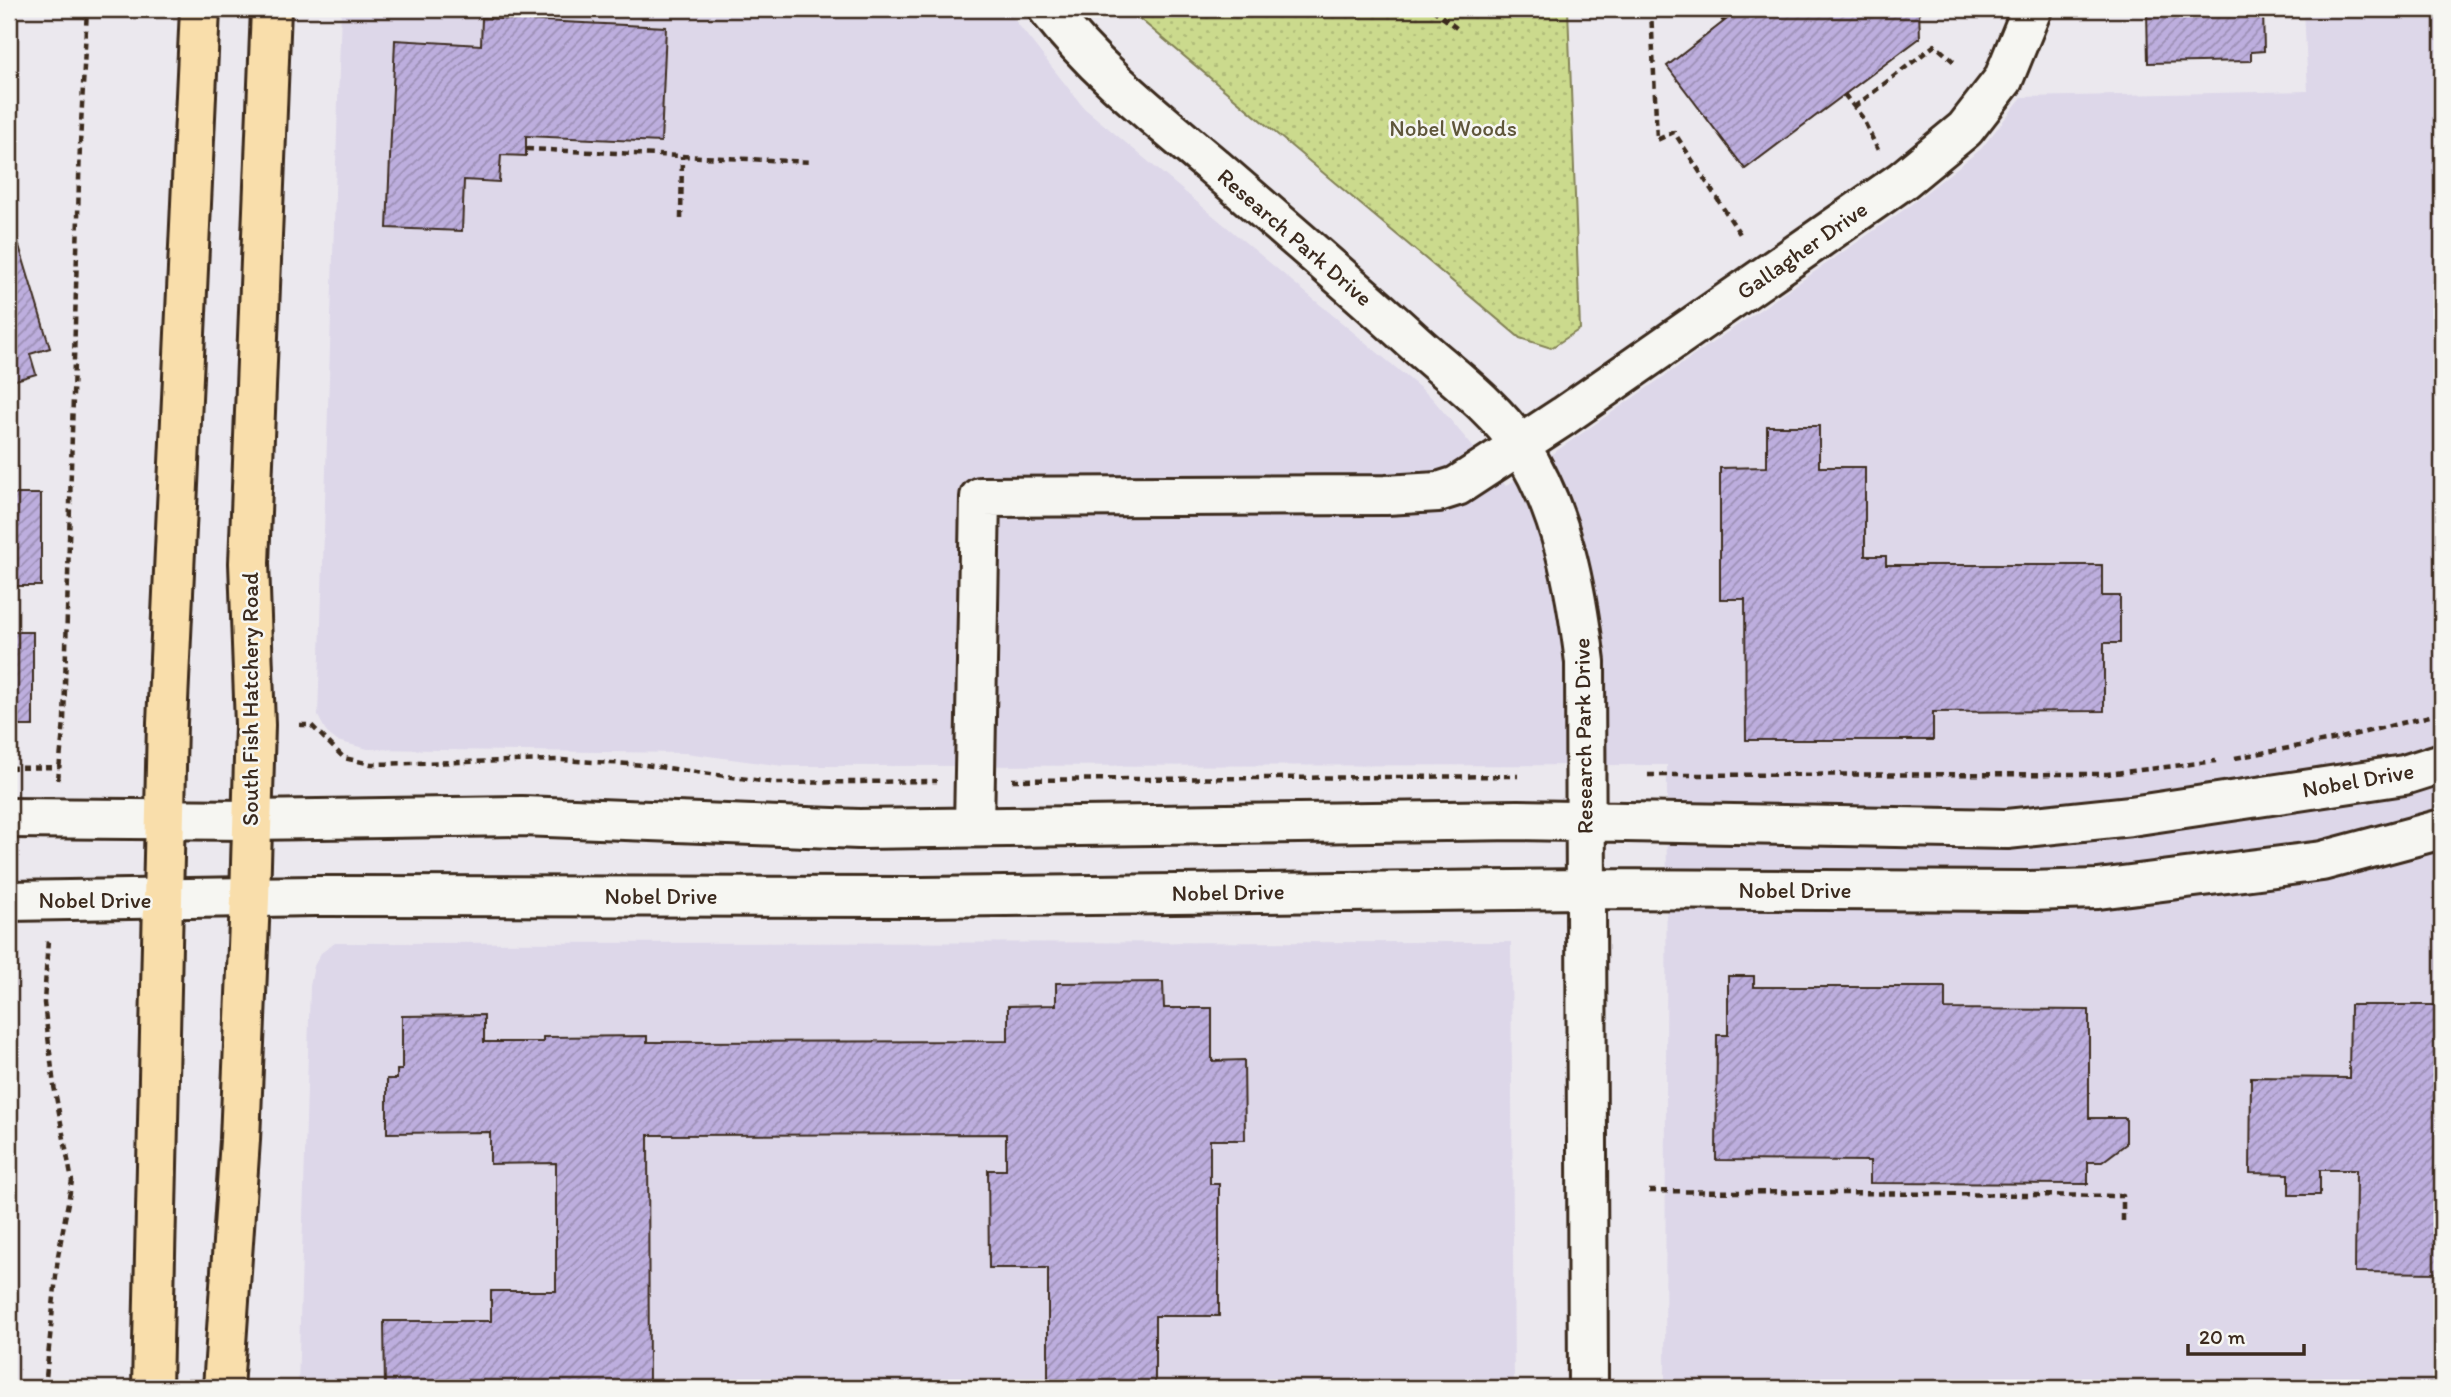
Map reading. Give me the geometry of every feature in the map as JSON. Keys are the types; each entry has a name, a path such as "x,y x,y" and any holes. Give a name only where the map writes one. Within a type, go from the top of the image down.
{"main road":[{"path":"152,1388 167,723 200,9"},
{"name":"South Fish Hatchery Road","path":"223,1388 240,1140 250,898 255,725 248,563 271,9"}],"street":[{"name":"Research Park Drive","path":"1048,9 1075,44 1128,94 1343,278 1483,405 1520,445 1545,494 1577,593 1585,662 1588,1388"},
{"name":"Gallagher Drive","path":"976,781 979,497 1372,496 1438,492 1457,486 1903,180 1965,129 2003,80 2032,9"},
{"name":"Nobel Drive","path":"9,818 251,820 522,816 859,829 1585,820 2007,829 2131,816 2404,775 2442,763"},
{"path":"974,827 976,781"},
{"name":"Nobel Drive","path":"9,901 922,897 1586,889 2098,889 2322,861 2442,829"}],"path":[{"path":"9,768 60,767 80,144 87,9"},
{"path":"1432,9 1459,30"},
{"path":"1651,9 1657,140 1674,132 1740,234"},
{"path":"1715,9 1724,21"},
{"path":"1854,107 1935,45 1954,62"},
{"path":"1844,94 1882,155"},
{"path":"526,149 813,162"},
{"path":"681,219 682,156"},
{"path":"1648,775 2107,774 2283,749 2442,713"},
{"path":"300,725 312,725 344,758 371,764 560,760 645,765 776,783 1518,776"},
{"path":"45,1388 58,1256 72,1181 54,1086 44,1003 47,948"},
{"path":"1649,1191 2123,1196 2123,1223"}],"shaded area":[{"path":"341,9 1006,9 1084,108 1431,397 1506,486 1905,209 1981,149 2022,97 2308,91 2304,9 2442,9 2442,1388 1665,1388 1667,765 783,766 686,753 368,749 337,741 327,733 318,716"},
{"path":"1511,942 1514,1388 298,1388 310,986 314,966 321,953 335,943"}],"green space":[{"name":"Nobel Woods","path":"1128,9 1568,9 1580,329 1551,348 1520,338"}],"building":[{"path":"1740,9 1919,9 1920,38 1745,169 1667,66"},
{"path":"2147,9 2263,9 2264,51 2251,52 2251,61 2148,63"},
{"path":"482,18 666,27 661,142 526,136 526,156 501,155 499,182 464,180 462,231 387,228 395,40 481,45"},
{"path":"9,122 16,176 9,177"},
{"path":"17,239 50,348 30,354 36,374 9,382 9,242"},
{"path":"1767,426 1819,426 1819,467 1865,467 1865,556 1886,556 1886,565 2102,565 2102,596 2120,596 2120,643 2104,643 2104,711 1933,712 1933,740 1746,740 1745,599 1720,599 1720,468 1767,467"},
{"path":"9,494 41,494 41,586 9,586"},
{"path":"9,632 33,632 33,726 9,726"},
{"path":"1728,976 1754,976 1754,987 1945,987 1945,1009 2089,1010 2089,1118 2126,1118 2126,1144 2102,1162 2088,1162 2088,1184 1870,1183 1870,1161 1716,1160 1717,1035 1728,1035"},
{"path":"1163,982 1164,1008 1212,1008 1212,1061 1244,1060 1245,1140 1210,1140 1210,1184 1219,1184 1219,1316 1155,1316 1155,1388 1048,1388 1048,1268 989,1268 988,1170 1006,1170 1006,1134 648,1135 649,1388 385,1388 384,1321 491,1321 491,1291 556,1291 556,1163 490,1164 490,1132 387,1133 387,1079 397,1079 397,1070 402,1070 402,1016 484,1015 484,1042 543,1042 543,1037 647,1036 647,1042 1008,1041 1008,1006 1056,1005 1056,983"},
{"path":"2350,1005 2442,1005 2442,1273 2355,1272 2356,1170 2320,1170 2320,1195 2289,1195 2289,1174 2250,1173 2251,1077 2349,1078"}]}
